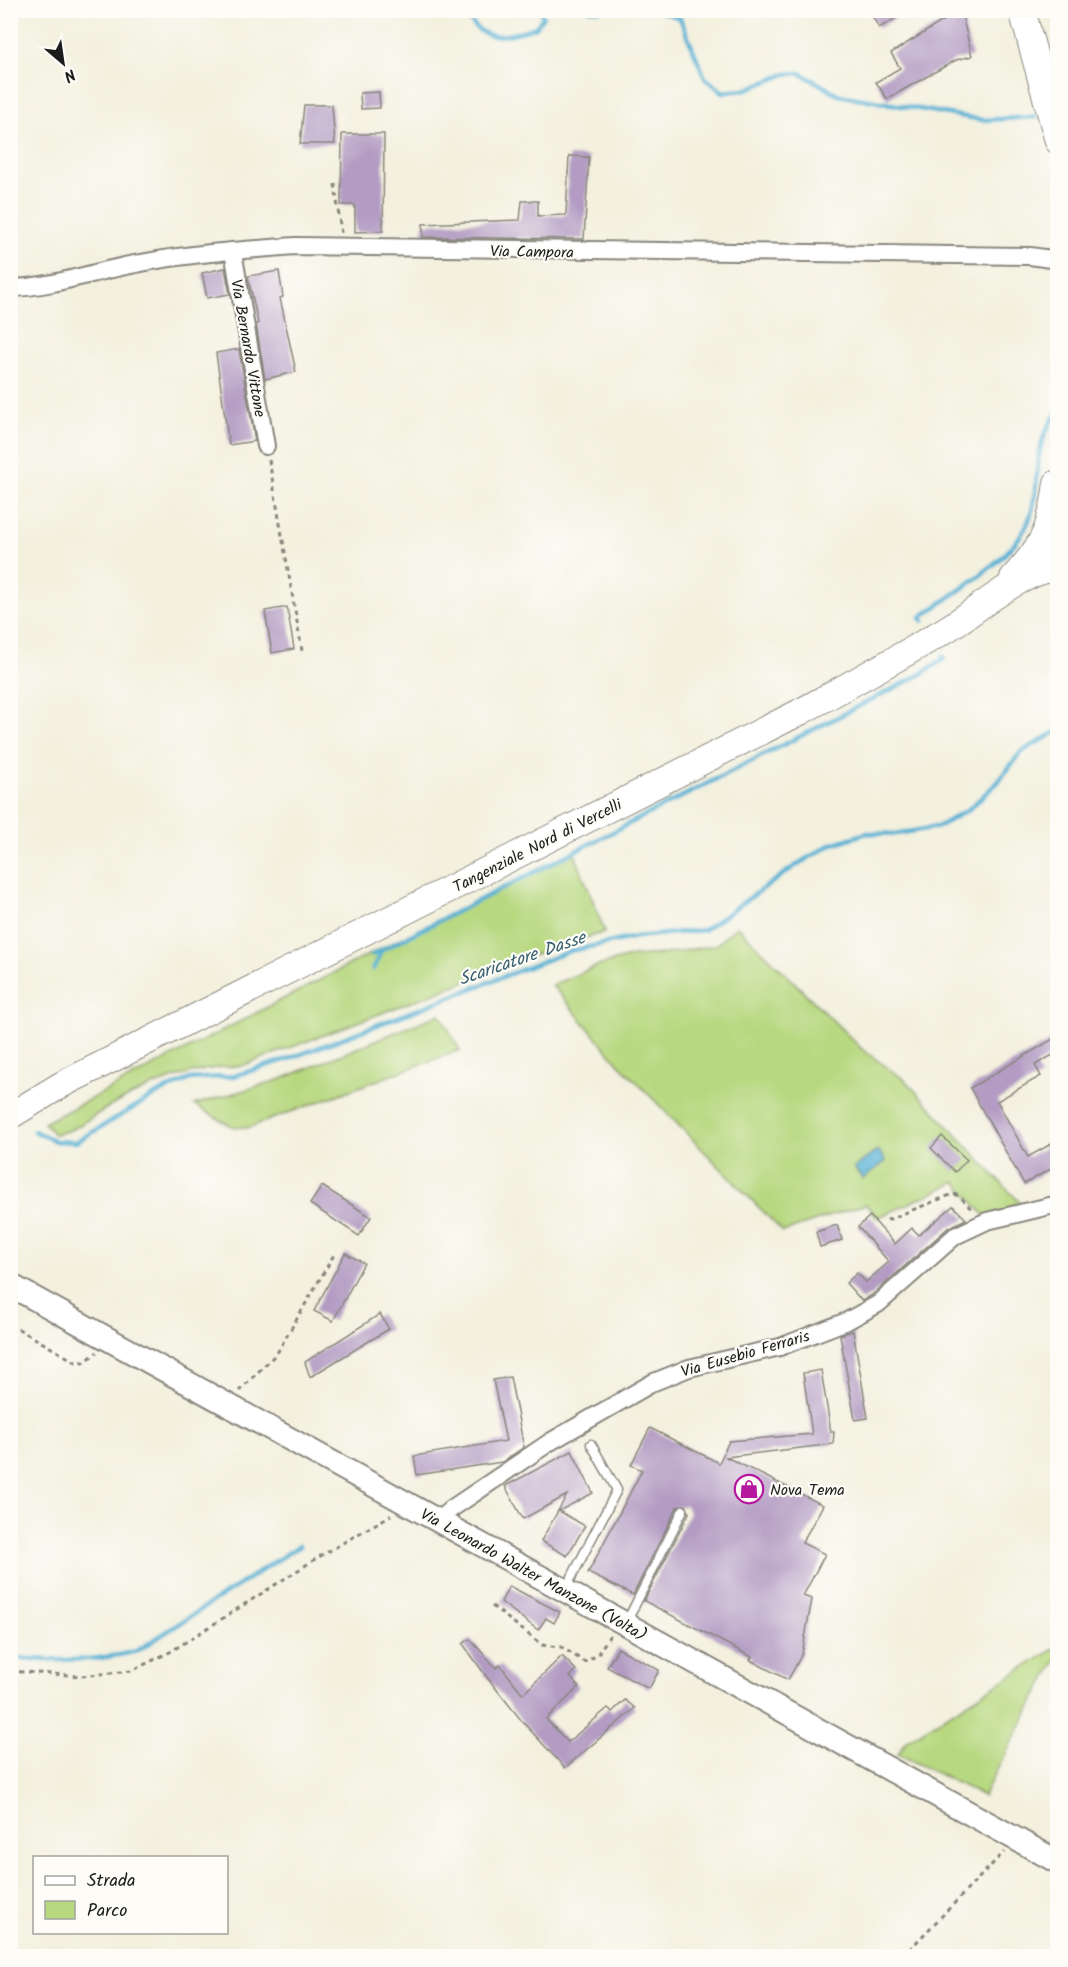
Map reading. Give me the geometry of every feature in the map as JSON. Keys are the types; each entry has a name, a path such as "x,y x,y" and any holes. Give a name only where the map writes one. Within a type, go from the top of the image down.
{"main road":[{"path":"1022,10 1058,141"},
{"name":"Tangenziale Nord di Vercelli","path":"1004,588 1042,542 1049,527 1057,483"},
{"name":"Tangenziale Nord di Vercelli","path":"10,1116 61,1085 800,712 906,654 952,626 1004,588 1042,570 1058,566"},
{"name":"Tangenziale Nord di Vercelli","path":"10,1104 61,1085"},
{"name":"Via Leonardo Walter Manzone (Volta)","path":"10,1285 1058,1862"}],"street":[{"name":"Via Campora","path":"10,288 40,287 138,263 296,246 1030,256 1058,260"},
{"name":"Via Bernardo Vittone","path":"233,251 266,446"},
{"name":"Via Eusebio Ferraris","path":"438,1521 451,1509 550,1442 654,1382 689,1368 780,1347 847,1321 878,1304 955,1236 983,1223 1058,1204"}],"lane":[{"path":"564,1590 617,1490 591,1444"},
{"path":"622,1622 683,1510"}],"path":[{"path":"335,184 342,247"},
{"path":"266,446 302,651"},
{"path":"887,1220 953,1194 960,1196 983,1223"},
{"path":"226,1404 277,1353 335,1253"},
{"path":"10,1324 76,1362 85,1362 98,1352 105,1337"},
{"path":"10,1671 81,1676 131,1671 170,1652 317,1558 409,1505"},
{"path":"492,1606 542,1645 561,1647 585,1662 597,1655 622,1622"},
{"path":"903,1956 1016,1839"}],"green space":[{"path":"574,852 605,932 556,947 242,1066 206,1069 155,1085 62,1133 54,1134 44,1123 366,956"},
{"path":"737,926 863,1050 905,1080 1025,1208 985,1216 956,1182 877,1218 866,1204 783,1232 617,1062 552,985 597,966 633,956 665,954 716,945"},
{"path":"440,1014 460,1050 247,1128 231,1126 194,1105 279,1080"},
{"path":"1057,1647 1057,1658 983,1796 898,1754 906,1741"}],"water":[{"path":"878,1150 886,1161 863,1179 854,1168"}],"building":[{"path":"869,10 910,10 879,28"},
{"path":"962,15 972,56 956,60 887,99 876,82 900,68 891,53 946,19"},
{"path":"379,92 380,108 361,109 360,93"},
{"path":"304,105 332,105 335,144 300,144"},
{"path":"342,134 384,134 383,231 355,232 355,205 341,205"},
{"path":"569,156 589,157 584,239 423,237 423,224 520,220 522,201 538,201 538,216 566,215"},
{"path":"225,268 230,294 207,298 202,273"},
{"path":"279,271 283,297 280,298 296,372 265,379 256,324 258,323 248,276"},
{"path":"239,349 255,441 229,445 216,353"},
{"path":"287,607 294,649 272,653 265,611"},
{"path":"1058,1036 1058,1052 1035,1065 1041,1076 997,1101 1028,1157 1058,1140 1058,1165 1024,1184 970,1088"},
{"path":"942,1136 967,1160 955,1172 931,1148"},
{"path":"322,1186 371,1217 359,1236 310,1204"},
{"path":"953,1206 966,1219 948,1228 872,1295 862,1301 846,1283 857,1273 866,1282 889,1262 858,1227 870,1216 895,1244 912,1228 919,1235"},
{"path":"837,1225 842,1240 820,1247 816,1232"},
{"path":"345,1253 364,1263 333,1321 314,1311"},
{"path":"380,1314 389,1329 310,1377 305,1362"},
{"path":"853,1331 868,1418 855,1420 840,1335"},
{"path":"821,1370 831,1432 834,1432 833,1444 726,1457 823,1505 802,1543 825,1554 803,1596 812,1599 802,1654 788,1680 750,1660 752,1657 644,1601 689,1513 686,1505 677,1507 633,1595 588,1573 642,1470 631,1465 650,1428 719,1463 729,1441 812,1434 803,1373"},
{"path":"510,1377 524,1447 502,1462 417,1475 414,1456 506,1441 493,1380"},
{"path":"572,1451 593,1493 559,1511 585,1526 567,1556 541,1541 567,1495 523,1519 505,1486"},
{"path":"509,1586 560,1612 554,1623 546,1618 538,1630 501,1602"},
{"path":"470,1639 496,1668 500,1665 523,1694 562,1656 576,1670 570,1677 579,1687 546,1719 568,1742 608,1708 612,1712 625,1700 635,1708 565,1768 521,1720 486,1676 463,1644"},
{"path":"618,1648 659,1670 649,1689 607,1667"}],"waterway":[{"path":"465,10 478,30 495,36 536,27 543,17 540,10"},
{"path":"590,10 601,10"},
{"path":"656,10 680,18 705,78 723,92 744,90 786,74 800,73 839,95 983,120 1036,117"},
{"path":"923,621 921,617 1000,559 1014,545 1024,530 1034,500 1040,450 1049,425 1058,412"},
{"path":"372,955 918,676 944,659 943,656"},
{"name":"Scaricatore Dasse","path":"34,1131 55,1141 76,1142 155,1095 190,1079 234,1076 291,1058 570,951 636,937 704,930 801,862 832,844 867,833 896,834 938,827 969,809 998,782 1021,752 1058,731"},
{"path":"373,969 381,951"},
{"path":"10,1657 74,1660 137,1651 299,1546"}],"place":[{"name":"Nova Tema","path":"749,1489"}]}
